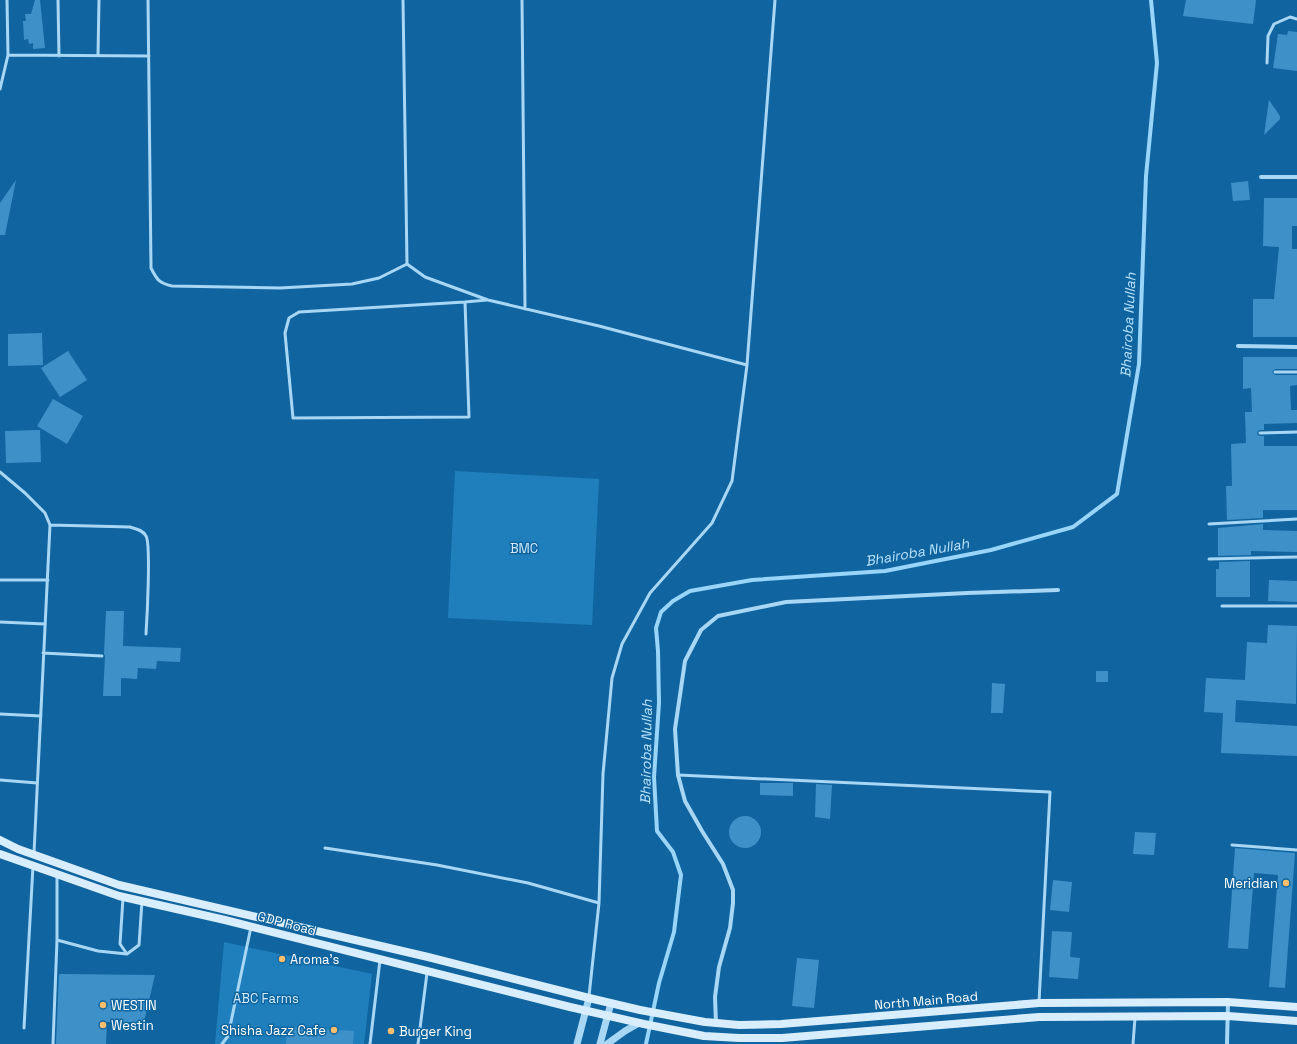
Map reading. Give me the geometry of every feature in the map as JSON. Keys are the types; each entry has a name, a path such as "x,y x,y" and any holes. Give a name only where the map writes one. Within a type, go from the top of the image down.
{"main road":[{"name":"North Main Road","path":"0,840 18,849 119,885 428,957 640,1010 705,1022 739,1025 781,1024 1039,1003 1228,1002 1297,1007"},
{"name":"GDP Road","path":"0,854 123,897 251,927 570,1007"},
{"name":"North Main Road","path":"570,1007 642,1024 704,1036 739,1038 782,1038 1039,1017 1228,1016 1297,1021"}],"street":[{"path":"1261,177 1297,177"},
{"path":"1238,346 1297,347"},
{"path":"716,1023 715,997 719,967 730,928 733,890 723,864 702,832 685,801 678,775 675,729 685,661 701,630 718,616 786,602 959,593 1058,590"},
{"path":"577,1044 589,998"},
{"path":"1227,1044 1228,1002"},
{"path":"600,1044 611,1003"},
{"path":"607,1044 625,1030 642,1024"}],"lane":[{"path":"0,89 8,55 7,0"},
{"path":"58,0 59,56"},
{"path":"98,56 99,0"},
{"path":"148,0 151,268 156,278 162,284 172,286 280,288 352,284 379,278 407,264"},
{"path":"403,0 407,264"},
{"path":"522,0 525,309"},
{"path":"589,998 599,903 603,774 612,678 622,644 650,594 712,523 732,481 747,365 774,0"},
{"path":"1267,63 1268,36 1274,24 1290,18 1297,19"},
{"path":"8,55 149,56"},
{"path":"407,264 425,277 488,300 599,326 747,365"},
{"path":"465,302 469,417 293,418 285,332 289,318 299,312 488,300"},
{"path":"1275,372 1297,372"},
{"path":"1260,433 1297,432"},
{"path":"0,472 25,493 44,513 50,525 34,854"},
{"path":"1209,524 1297,519"},
{"path":"50,525 130,527 140,530 147,536 146,634"},
{"path":"1209,559 1297,557"},
{"path":"0,580 48,580"},
{"path":"1222,606 1297,606"},
{"path":"0,622 45,624"},
{"path":"44,653 102,656"},
{"path":"0,714 41,716"},
{"path":"678,775 1050,792 1039,1003"},
{"path":"0,780 37,783"},
{"path":"1232,845 1297,850"},
{"path":"325,848 437,865 528,883 599,903"},
{"path":"24,1028 33,866"},
{"path":"54,1044 57,874"},
{"path":"123,897 120,944 127,954"},
{"path":"57,940 98,951 127,954 139,946 142,901"},
{"path":"222,1044 228,1036 251,927"},
{"path":"370,1044 380,960"},
{"path":"418,1044 427,971"},
{"path":"1133,1044 1136,1016"}],"green space":[{"name":"BMC","path":"455,471 599,479 592,625 448,618"},
{"name":"ABC Farms","path":"224,942 372,974 364,1044 215,1044"}],"building":[{"path":"35,0 40,0 45,48 33,49 33,43 29,44 28,39 24,40 23,21 26,21 25,14 31,14"},
{"path":"1186,0 1256,0 1253,24 1183,16"},
{"path":"1288,31 1297,32 1297,71 1273,68 1278,34 1287,35"},
{"path":"1269,100 1280,116 1280,119 1264,135"},
{"path":"16,180 5,235 0,235 0,203"},
{"path":"1248,181 1250,200 1233,201 1231,183"},
{"path":"1264,198 1297,198 1297,226 1292,226 1292,249 1297,249 1297,337 1253,337 1253,299 1274,299 1279,247 1263,246"},
{"path":"42,333 43,365 8,366 8,334"},
{"path":"68,351 87,380 60,397 41,368"},
{"path":"1243,357 1297,357 1297,369 1275,369 1272,372 1275,375 1297,375 1297,385 1290,386 1291,410 1297,410 1297,423 1264,424 1264,430 1259,430 1257,433 1259,436 1264,436 1264,446 1297,446 1297,510 1263,510 1263,518 1227,520 1226,486 1232,486 1231,444 1246,443 1245,412 1252,412 1251,388 1243,389"},
{"path":"53,399 83,416 67,444 37,426"},
{"path":"40,430 41,462 6,463 5,431"},
{"path":"1263,524 1263,530 1297,531 1297,552 1251,551 1251,555 1218,556 1218,528"},
{"path":"1250,561 1250,597 1216,597 1216,569 1219,569 1219,562"},
{"path":"1269,580 1297,581 1297,602 1268,601"},
{"path":"106,611 124,611 123,646 181,648 180,662 157,661 156,669 138,668 137,679 121,678 121,696 103,696"},
{"path":"1268,625 1297,626 1296,704 1236,700 1235,722 1297,726 1297,756 1221,753 1223,713 1204,712 1206,678 1245,680 1247,642 1267,643"},
{"path":"1096,671 1108,671 1108,682 1096,682"},
{"path":"992,683 1005,684 1003,713 991,713"},
{"path":"760,783 793,783 793,796 760,795"},
{"path":"816,784 832,785 830,819 815,817"},
{"path":"742,816 748,816 758,823 761,832 760,838 754,845 748,848 742,848 732,841 729,835 729,829 736,819"},
{"path":"1135,832 1156,833 1154,855 1133,854"},
{"path":"1235,848 1295,853 1285,988 1269,987 1278,875 1254,873 1248,949 1228,948"},
{"path":"1053,880 1072,882 1069,912 1050,910"},
{"path":"1052,931 1072,932 1070,957 1080,958 1078,979 1049,977"},
{"path":"797,958 819,960 814,1008 792,1006"},
{"name":"WESTIN","path":"59,974 155,975 144,1022 107,1022 106,1044 56,1044"},
{"path":"287,1027 354,1031 353,1044 286,1044"}],"waterway":[{"name":"Bhairoba Nullah","path":"646,1044 659,983 674,932 681,875 673,852 657,831 654,777 659,703 656,628 661,612 673,601 690,591 752,580 885,571 991,550 1073,527 1117,494 1139,364 1146,176 1157,63 1151,0"}],"place":[{"name":"Meridian","path":"1286,883"},
{"name":"Aroma's","path":"282,959"},
{"name":"WESTIN","path":"103,1005"},
{"name":"Westin","path":"103,1025"},
{"name":"Shisha Jazz Cafe","path":"334,1030"},
{"name":"Burger King","path":"391,1031"}]}
